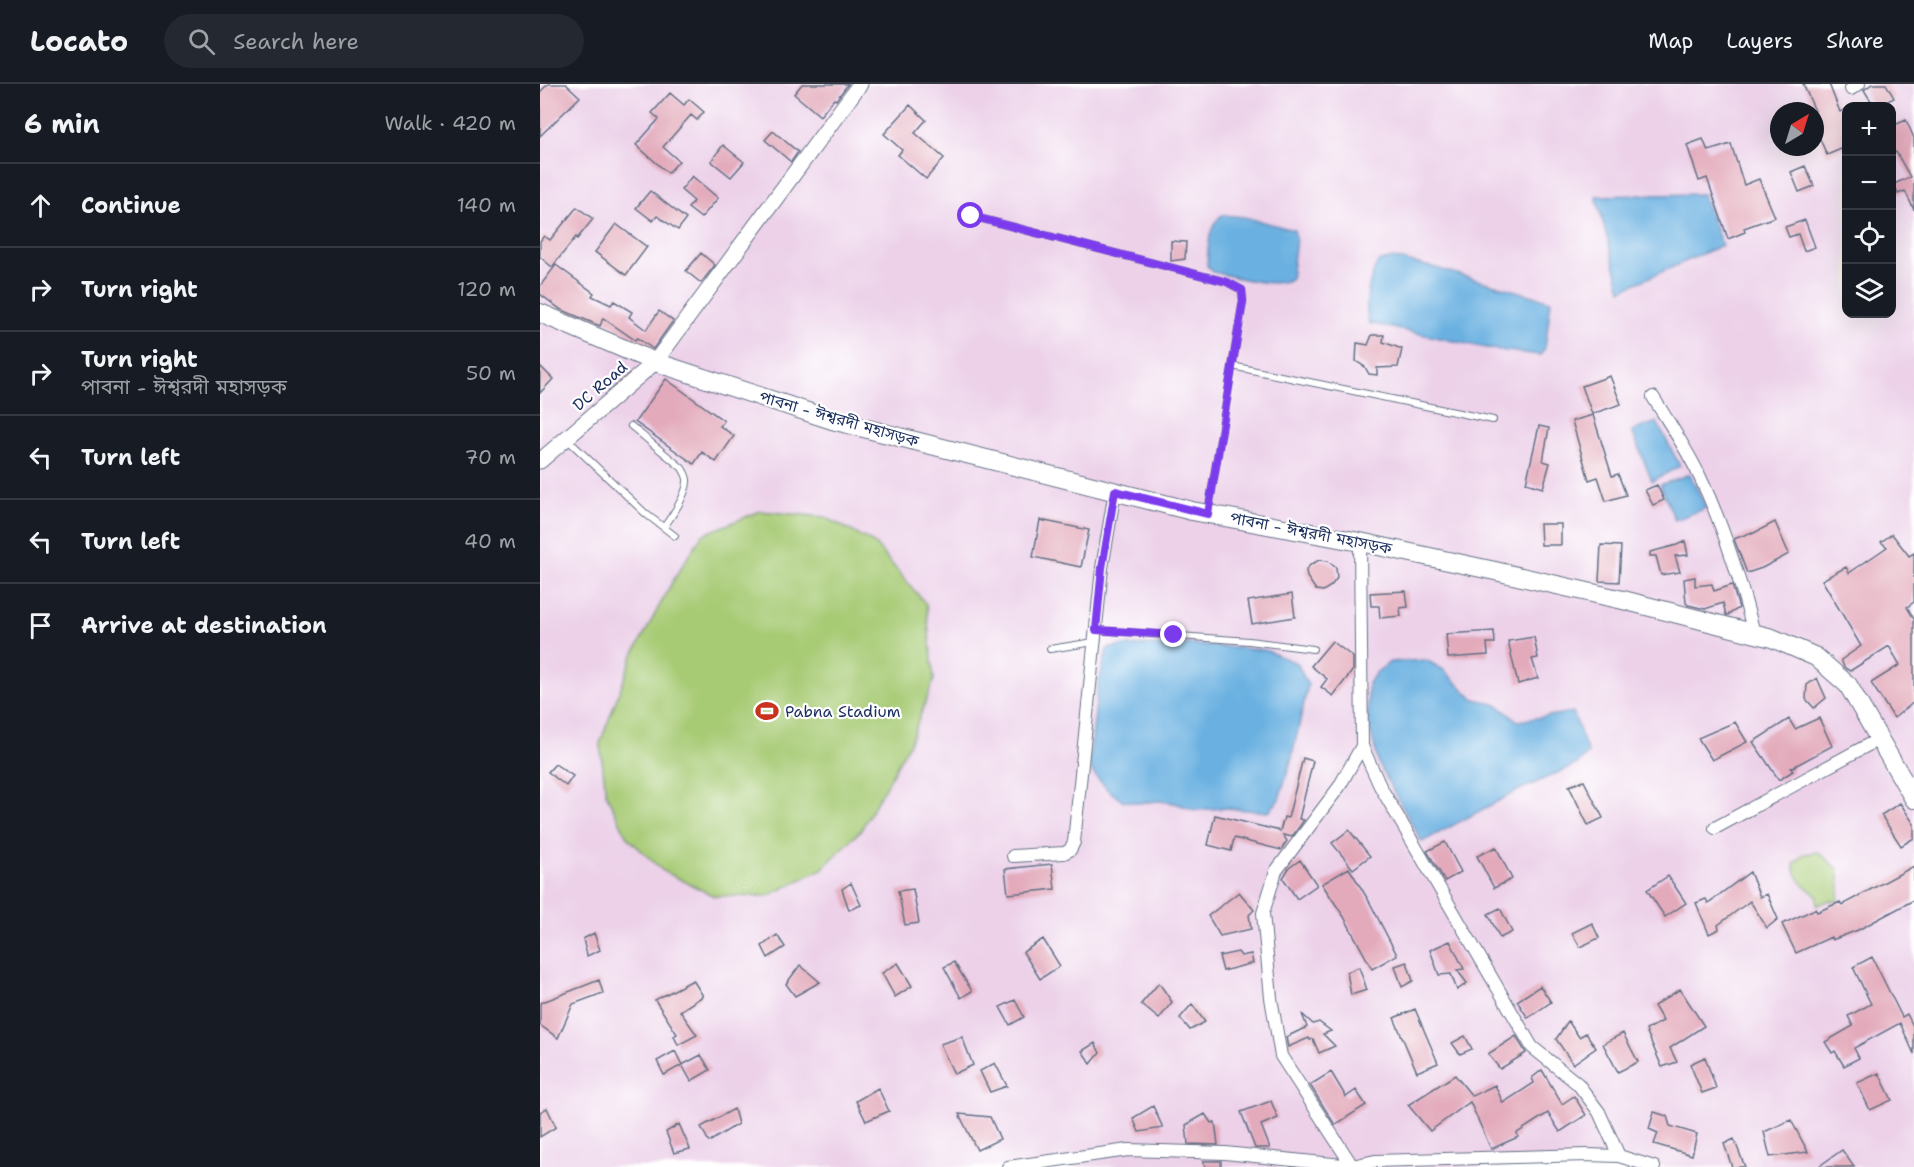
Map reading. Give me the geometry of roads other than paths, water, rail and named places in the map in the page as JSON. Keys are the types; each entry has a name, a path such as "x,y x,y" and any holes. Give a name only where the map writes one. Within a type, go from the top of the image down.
{"main road":[{"name":"পাবনা - ঈশ্বরদী মহাসড়ক","path":"540,313 655,362 832,420 1208,514 1360,542 1623,600 1773,638 1816,657 1848,685 1914,799"}],"street":[{"name":"DC Road","path":"541,460 655,362 860,84"},
{"path":"1653,397 1699,475 1719,520 1739,576 1754,633"},
{"path":"1013,856 1064,853 1070,850 1074,842 1102,568 1115,491"},
{"path":"1360,542 1362,746 1380,786 1532,1047 1578,1084 1599,1112 1618,1156"},
{"path":"1715,828 1879,739"},
{"path":"1352,1167 1281,1056 1271,998 1263,913 1276,871 1339,787 1362,746"},
{"path":"1008,1167 1128,1150 1225,1153 1352,1167 1375,1161 1588,1161 1618,1156 1654,1167"}],"lane":[{"path":"971,216 1227,282 1242,290 1243,301 1208,514"},
{"path":"1232,366 1493,420"},
{"path":"632,426 682,468 687,477 687,483 676,510 664,527"},
{"path":"567,439 646,514 675,536"},
{"path":"1050,649 1096,636 1248,641 1312,649"}],"water":[{"path":"1702,194 1722,245 1621,290 1596,196"},
{"path":"1222,215 1244,217 1294,230 1296,239 1291,279 1274,283 1213,272 1207,266 1211,231 1217,219"},
{"path":"1393,258 1551,301 1545,348 1540,355 1491,349 1369,323 1367,300 1372,276 1378,262"},
{"path":"1657,422 1680,466 1652,481 1632,431"},
{"path":"1690,474 1706,508 1675,520 1660,485"},
{"path":"1189,644 1265,650 1297,663 1308,685 1291,761 1279,799 1269,812 1225,808 1195,810 1175,803 1159,801 1139,803 1121,800 1093,773 1089,764 1098,686 1107,649 1120,646"},
{"path":"1426,660 1444,670 1472,698 1497,705 1518,721 1573,712 1588,753 1577,764 1515,792 1422,842 1379,765 1368,721 1368,683 1390,662"}],"place":[{"name":"Pabna Stadium","path":"767,711"}]}
